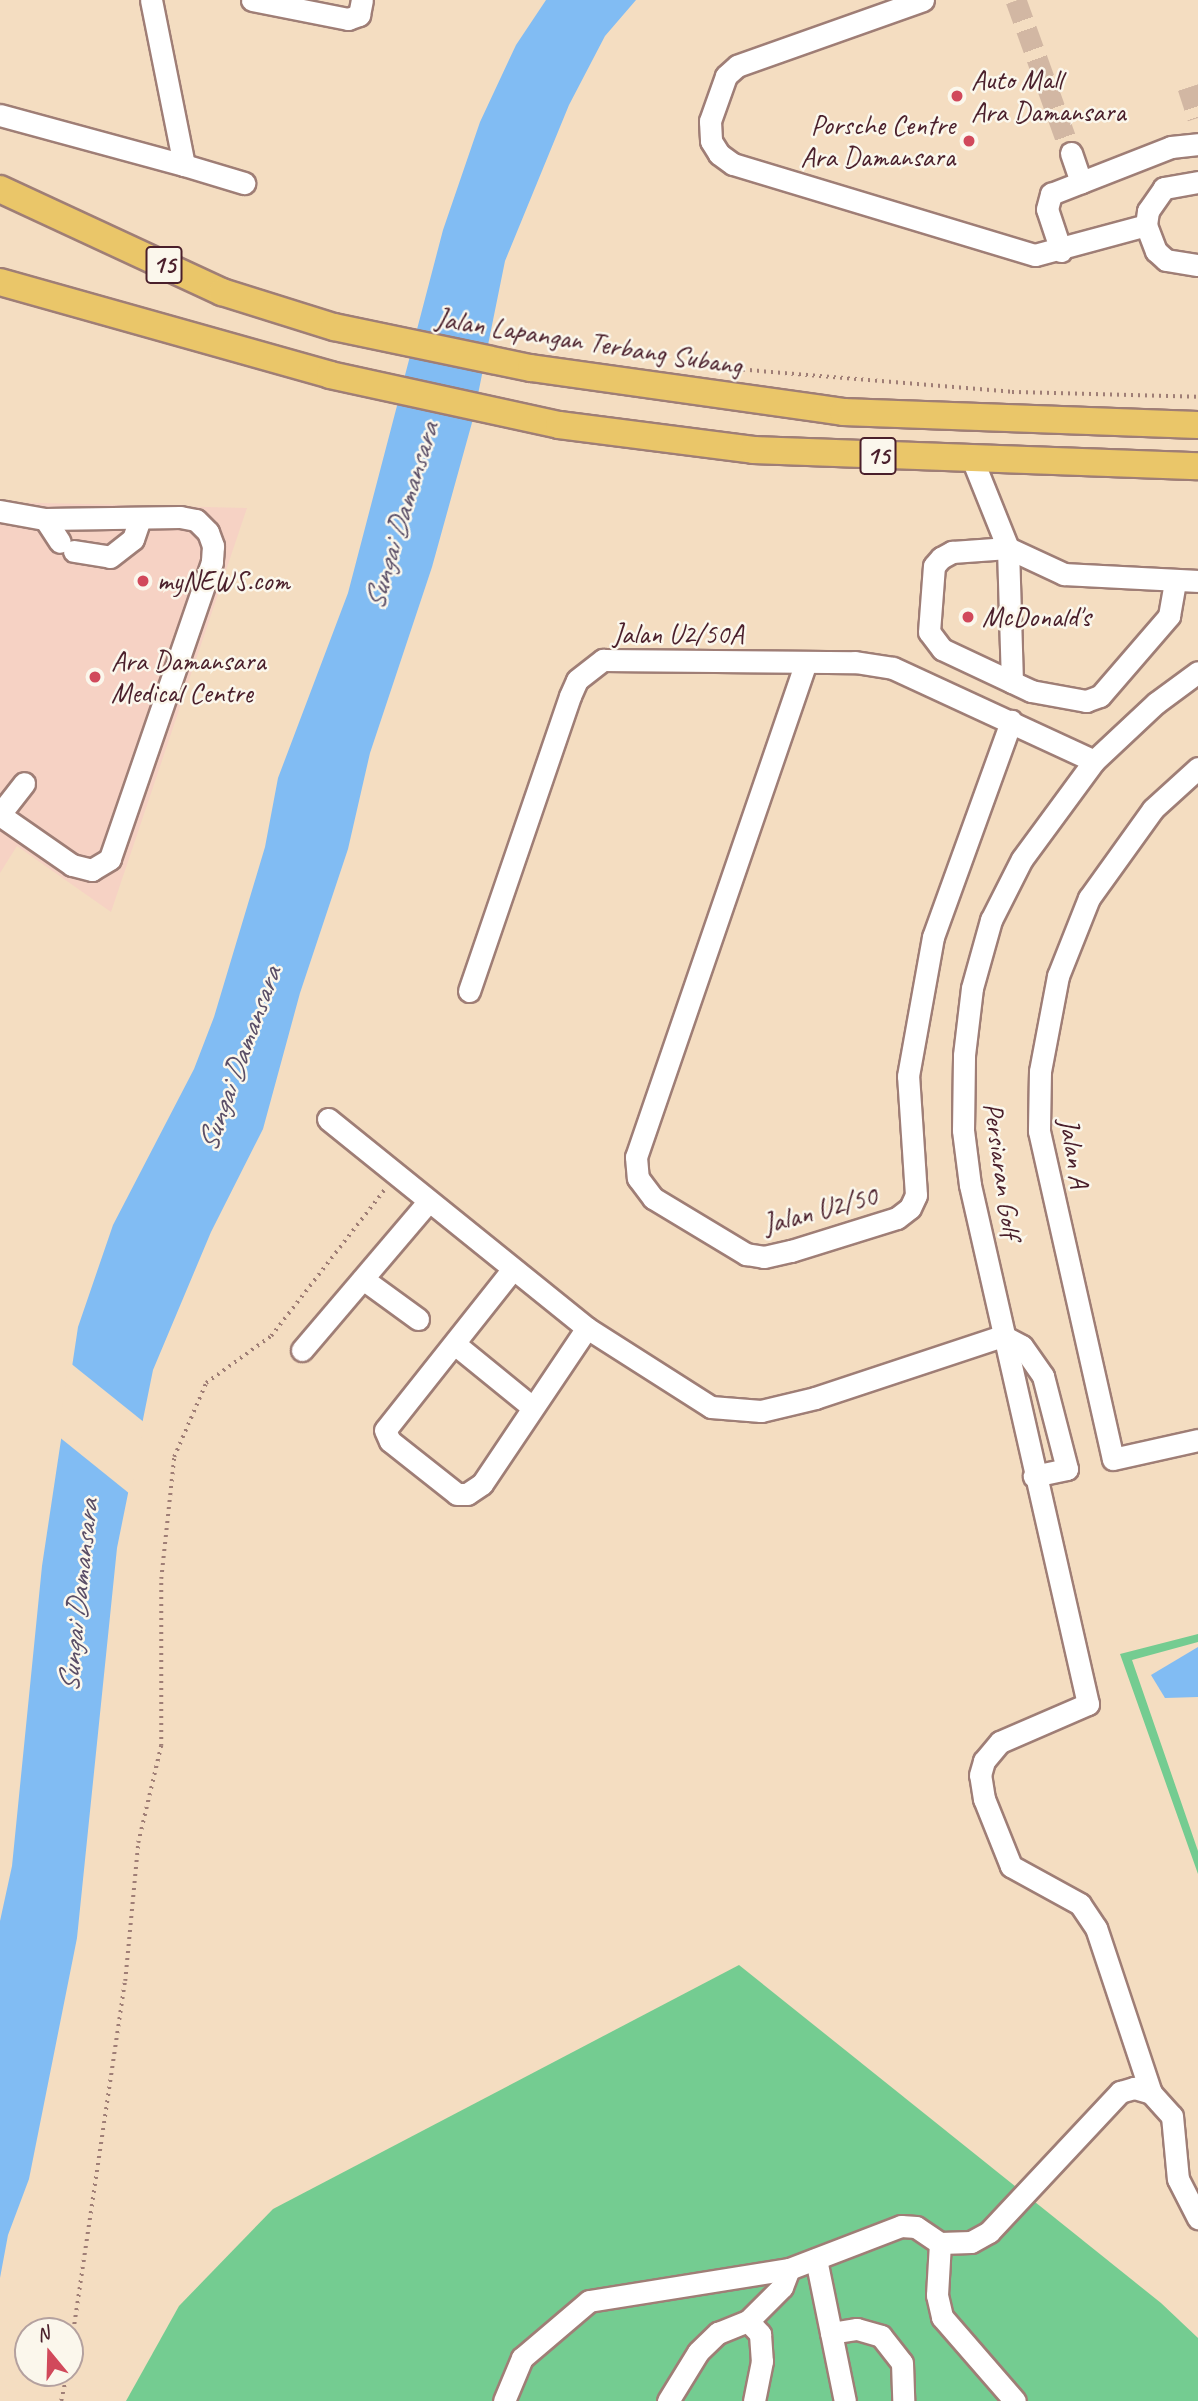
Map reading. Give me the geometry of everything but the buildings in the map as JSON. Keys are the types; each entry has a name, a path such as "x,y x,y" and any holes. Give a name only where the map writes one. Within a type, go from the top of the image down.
{"main road":[{"name":"Jalan Lapangan Terbang Subang","path":"0,188 222,292 334,327 567,375 843,412 1198,425"},
{"name":"15","path":"0,282 13,291 330,375 559,425 753,450 974,461 1198,466"}],"street":[{"path":"151,0 184,165"},
{"path":"252,0 348,19 359,15 362,0"},
{"path":"923,0 737,66 726,76 709,121 711,141 733,164 1020,253 1035,255 1061,251 1119,229 1146,225"},
{"path":"0,115 244,183"},
{"path":"1061,251 1046,204 1056,191 1171,147 1198,144"},
{"path":"1070,153 1081,182"},
{"path":"1198,182 1164,188 1148,211 1146,225 1156,251 1166,260 1198,265"},
{"path":"974,461 1008,548 1012,682"},
{"path":"0,511 45,519 196,520 208,532 212,562 116,850 103,866 82,869 0,814 24,783"},
{"path":"45,519 67,546 110,557 133,539 140,519"},
{"path":"1175,581 1169,616 1096,699 1031,691 942,649 929,632 927,620 934,566 952,552 1008,548 1065,574 1198,581"},
{"name":"Jalan U2/50A","path":"468,991 570,696 588,667 624,659 806,662 892,668 1094,761"},
{"name":"Jalan U2/50","path":"806,662 636,1157 638,1178 653,1198 746,1254 764,1257 791,1251 897,1218 910,1208 916,1195 908,1076 933,937 1011,721"},
{"name":"Persiaran Golf","path":"1151,2093 1096,1928 1080,1904 1011,1866 984,1799 980,1775 991,1751 1014,1733 1087,1704 1003,1336 963,1130 972,988 991,920 1022,859 1094,761 1156,703 1198,672"},
{"name":"Jalan A","path":"1198,768 1153,809 1089,898 1058,976 1040,1071 1038,1131 1112,1459 1198,1440"},
{"path":"328,1119 396,1177 587,1328 711,1407 737,1412 815,1398 1003,1336 1028,1352 1043,1376 1068,1469 1034,1476"},
{"path":"302,1350 428,1202"},
{"path":"512,1270 456,1346 385,1430 390,1441 457,1494 467,1494 482,1484 587,1328"},
{"path":"363,1279 418,1319"},
{"path":"456,1346 532,1407"},
{"path":"504,2401 522,2358 589,2301 789,2269 901,2226 916,2227 940,2243 971,2242 989,2232 1120,2092 1134,2088 1151,2093 1172,2116 1178,2179 1198,2218"},
{"path":"940,2243 937,2295 942,2317 1015,2401"},
{"path":"816,2259 845,2401"},
{"path":"668,2401 698,2352 718,2333 748,2321 782,2287 789,2269"},
{"path":"748,2321 760,2334 762,2361 754,2401"},
{"path":"831,2333 857,2329 881,2336 902,2363 903,2401"}],"path":[{"path":"676,364 1012,392 1198,397"},
{"path":"75,2317 125,1981 138,1843 161,1746 161,1579 174,1457 206,1383 271,1336 396,1177"}],"shaded area":[{"name":"Ara Damansara Medical Centre","path":"0,502 247,508 111,912 17,846 0,873"}],"green space":[{"path":"1198,1634 1198,1642 1132,1660 1198,1851 1198,1874 1120,1654"},
{"path":"739,1965 1161,2303 1198,2338 1198,2401 126,2401 179,2306 273,2209"}],"water":[{"name":"Sungai Damansara","path":"546,0 636,0 605,36 569,105 505,261 473,419 432,567 370,753 348,849 300,993 263,1129 211,1232 153,1370 117,1548 77,1938 29,2179 8,2235 0,2278 0,1921 12,1866 42,1566 78,1327 113,1225 194,1069 214,1017 265,847 278,778 348,593 443,230 480,122 516,45"},
{"path":"1198,1647 1198,1697 1165,1698 1151,1675"}],"pier":[{"path":"69,1362 145,1423 130,1494 58,1436"}],"tunnel":[{"path":"1016,0 1071,153"},
{"path":"1188,87 1198,117"}],"place":[{"name":"Auto Mall Ara Damansara","path":"957,96"},
{"name":"Porsche Centre Ara Damansara","path":"969,141"},
{"name":"myNEWS.com","path":"143,581"},
{"name":"McDonald's","path":"968,617"},
{"name":"Ara Damansara Medical Centre","path":"95,677"}]}
